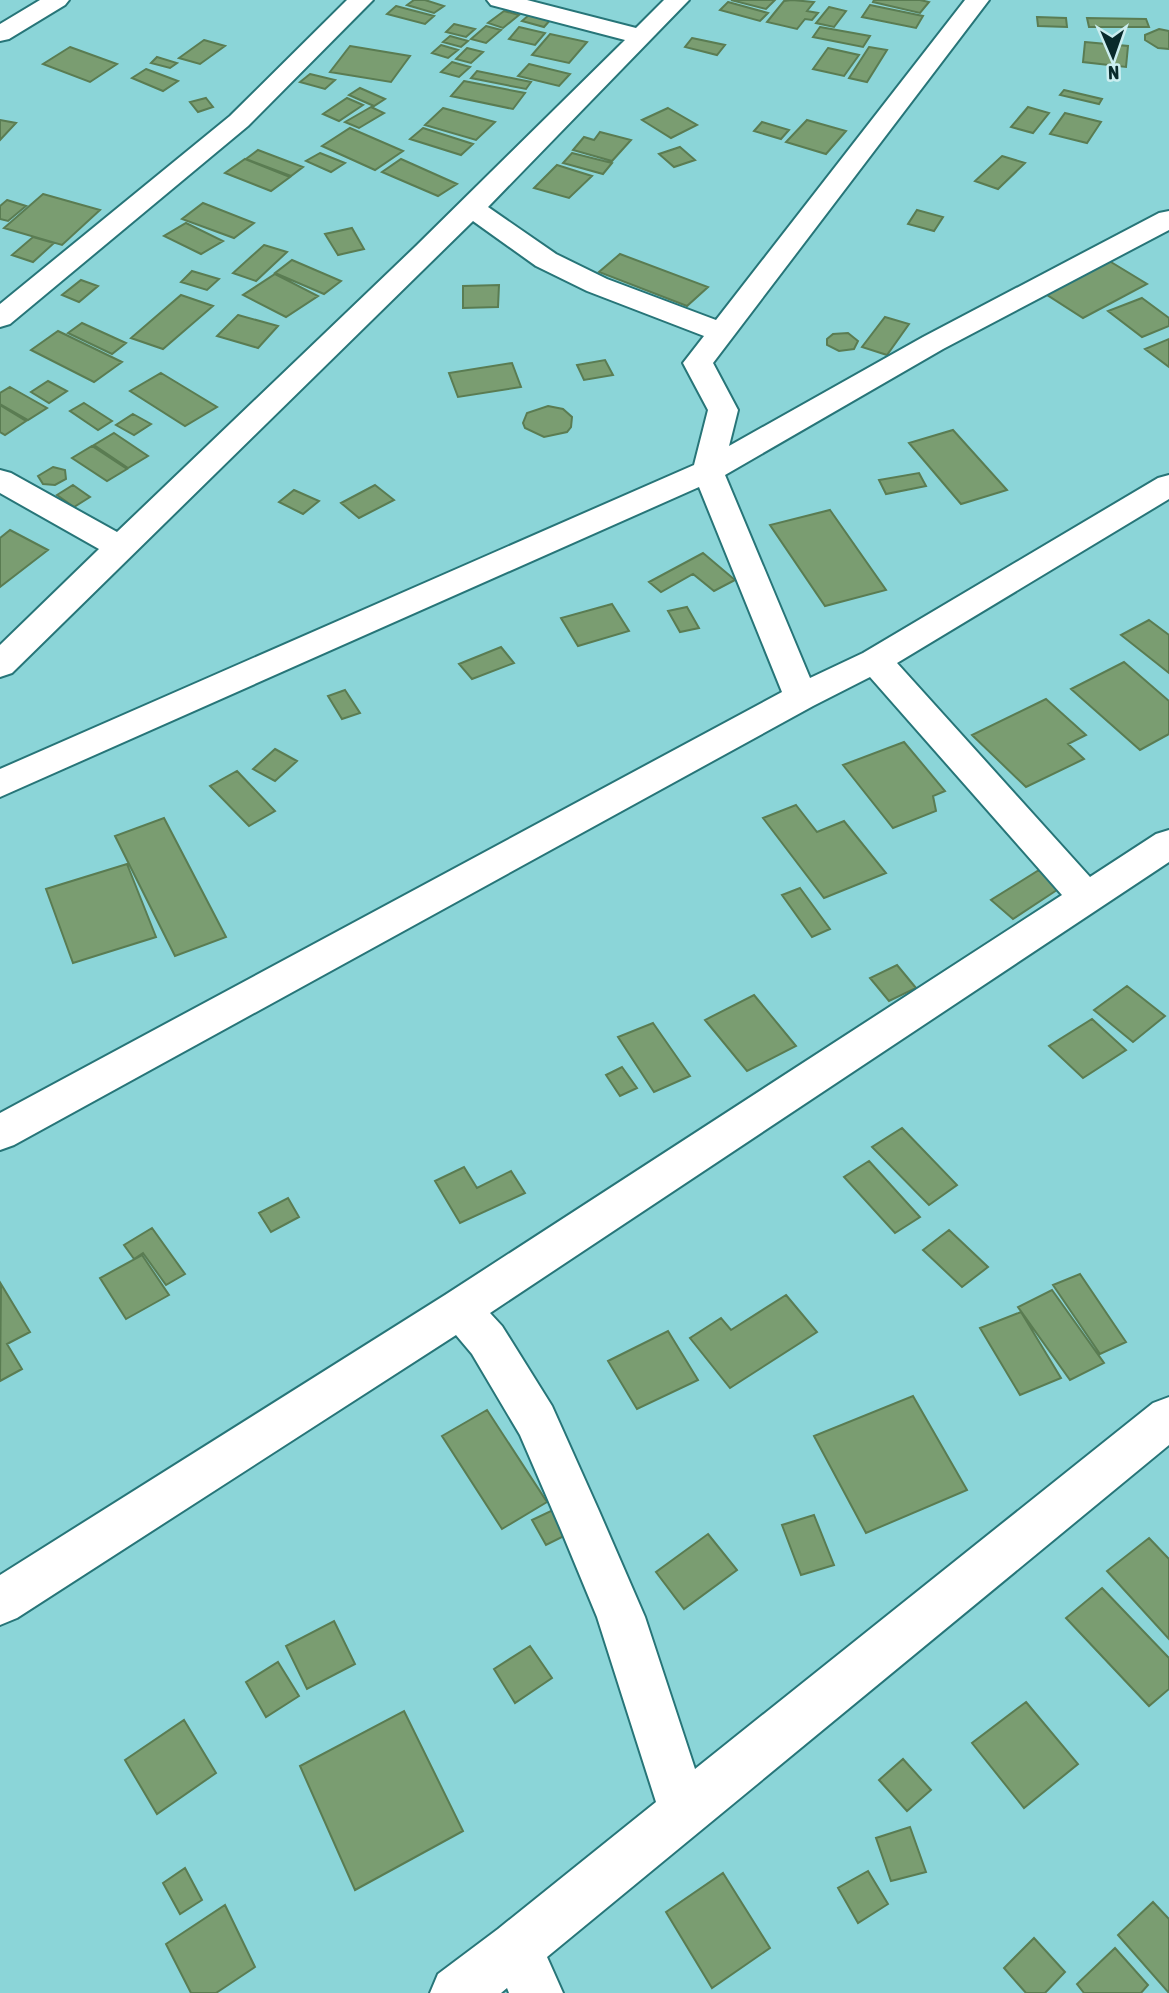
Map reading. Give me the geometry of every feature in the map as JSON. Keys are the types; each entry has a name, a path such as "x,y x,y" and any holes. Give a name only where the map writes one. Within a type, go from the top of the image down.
{"street":[{"path":"0,34 57,0"},
{"path":"0,318 239,121 361,0"},
{"path":"499,0 642,37"},
{"path":"0,665 472,208 677,0"},
{"path":"801,697 708,471 723,410 698,363 977,0"},
{"path":"472,208 556,265 597,285 723,333"},
{"path":"0,784 708,471 933,343 1169,219"},
{"path":"0,480 119,547"},
{"path":"0,1133 801,697 876,661 1169,485"},
{"path":"876,661 1087,898"},
{"path":"0,1602 460,1309 1169,844"},
{"path":"460,1309 487,1340 536,1422 583,1527 621,1617 684,1812"},
{"path":"457,1993 526,1970 684,1812 849,1675 1169,1418"}],"building":[{"path":"414,0 425,0 444,6 434,13 407,5"},
{"path":"731,0 775,0 766,9"},
{"path":"784,1 814,2 807,11 818,13 812,20 805,19 797,29 767,22"},
{"path":"728,2 768,13 760,21 720,10"},
{"path":"873,2 929,2 920,13"},
{"path":"870,5 923,16 916,28 862,17"},
{"path":"396,6 434,16 425,24 387,14"},
{"path":"829,7 846,11 834,27 816,23"},
{"path":"504,11 519,15 503,28 488,23"},
{"path":"530,14 551,19 544,27 522,21"},
{"path":"1037,17 1066,18 1067,27 1038,26"},
{"path":"1087,18 1146,19 1149,27 1089,27"},
{"path":"454,24 475,29 466,37 446,32"},
{"path":"486,26 501,30 486,43 471,39"},
{"path":"519,27 545,33 535,45 509,39"},
{"path":"820,27 870,36 863,47 813,37"},
{"path":"1159,29 1169,31 1169,49 1158,48 1145,40 1145,35"},
{"path":"550,34 587,42 569,63 532,55"},
{"path":"450,36 468,41 461,47 443,42"},
{"path":"692,38 725,45 717,55 685,47"},
{"path":"204,40 225,46 200,64 179,58"},
{"path":"1085,42 1128,46 1126,67 1083,62"},
{"path":"441,45 458,50 448,58 432,53"},
{"path":"350,46 410,56 391,82 330,72"},
{"path":"70,47 117,64 90,82 43,64"},
{"path":"869,47 887,50 867,82 849,78"},
{"path":"467,48 483,52 471,63 456,59"},
{"path":"828,48 859,55 844,76 813,69"},
{"path":"157,57 177,63 170,68 151,63"},
{"path":"452,62 470,67 459,77 441,72"},
{"path":"529,64 570,74 559,86 518,76"},
{"path":"146,69 178,81 163,91 132,78"},
{"path":"477,71 531,82 526,89 471,78"},
{"path":"310,74 335,80 325,89 300,82"},
{"path":"464,81 525,93 513,109 451,96"},
{"path":"360,88 385,99 374,106 349,95"},
{"path":"1064,90 1102,99 1099,104 1060,95"},
{"path":"206,98 213,107 198,112 190,102"},
{"path":"347,98 363,105 339,121 323,114"},
{"path":"371,107 384,113 359,128 345,122"},
{"path":"1028,107 1049,113 1033,133 1011,127"},
{"path":"443,108 495,122 476,140 425,125"},
{"path":"668,108 697,125 671,138 642,120"},
{"path":"1065,113 1101,122 1087,143 1050,134"},
{"path":"0,120 16,123 0,140"},
{"path":"807,120 846,131 826,154 786,142"},
{"path":"762,122 789,130 781,139 754,131"},
{"path":"350,128 403,151 375,170 322,146"},
{"path":"423,128 473,144 461,155 410,139"},
{"path":"600,132 631,140 612,161 573,150 584,137 594,140"},
{"path":"680,147 695,160 674,167 659,154"},
{"path":"258,150 303,167 291,176 246,159"},
{"path":"320,153 345,163 331,172 306,161"},
{"path":"572,153 612,163 603,174 563,163"},
{"path":"1002,156 1025,163 998,189 975,181"},
{"path":"245,159 290,177 271,191 225,173"},
{"path":"401,159 457,184 438,196 382,172"},
{"path":"557,165 592,176 569,198 534,188"},
{"path":"43,194 100,210 62,245 4,228"},
{"path":"7,200 26,206 8,221 0,219 0,206"},
{"path":"203,203 254,223 234,238 182,219"},
{"path":"917,210 943,217 934,231 908,224"},
{"path":"186,223 223,241 201,254 164,236"},
{"path":"352,228 364,249 338,255 325,234"},
{"path":"33,237 54,243 33,262 12,255"},
{"path":"264,245 287,252 256,281 233,273"},
{"path":"620,254 708,287 687,306 599,272"},
{"path":"1106,259 1147,284 1083,318 1041,291"},
{"path":"292,260 341,281 324,294 275,273"},
{"path":"192,271 219,279 207,290 181,282"},
{"path":"275,274 318,296 286,317 243,295"},
{"path":"81,280 98,286 79,302 62,295"},
{"path":"499,285 498,307 463,308 463,286"},
{"path":"181,295 213,306 163,349 131,338"},
{"path":"1142,298 1169,318 1169,326 1142,337 1108,311"},
{"path":"238,315 278,326 258,348 217,336"},
{"path":"885,317 909,324 887,355 862,347"},
{"path":"82,323 126,343 112,354 68,333"},
{"path":"58,331 122,362 94,382 31,350"},
{"path":"848,333 858,341 854,349 839,351 827,345 827,339 833,334"},
{"path":"1169,339 1169,367 1145,349"},
{"path":"605,360 613,375 584,380 577,365"},
{"path":"512,363 521,387 458,397 449,373"},
{"path":"161,373 217,407 185,426 130,391"},
{"path":"48,381 67,391 49,403 31,392"},
{"path":"10,387 47,408 28,420 0,404 0,393"},
{"path":"84,403 112,421 98,430 70,411"},
{"path":"0,405 26,421 5,435 0,432"},
{"path":"548,406 563,409 572,417 571,427 567,432 544,437 525,428 523,423 527,413"},
{"path":"133,414 151,424 134,435 116,425"},
{"path":"953,430 1007,490 961,504 909,443"},
{"path":"114,433 148,456 128,468 94,445"},
{"path":"92,446 127,469 107,481 72,458"},
{"path":"53,467 65,470 66,479 55,485 43,484 38,476"},
{"path":"919,473 926,486 886,494 879,480"},
{"path":"73,485 90,497 74,507 57,495"},
{"path":"375,485 394,500 359,518 341,503"},
{"path":"294,490 319,501 303,514 279,502"},
{"path":"830,510 886,590 825,606 770,525"},
{"path":"10,530 48,550 0,587 0,538"},
{"path":"703,553 735,580 714,591 693,574 661,592 649,582"},
{"path":"612,604 629,631 578,646 561,618"},
{"path":"687,607 699,628 680,632 668,611"},
{"path":"1149,620 1169,635 1169,673 1121,635"},
{"path":"501,647 514,663 472,679 459,664"},
{"path":"1124,662 1169,701 1169,734 1140,750 1071,689"},
{"path":"345,690 360,713 342,719 328,696"},
{"path":"1046,699 1086,735 1068,744 1084,759 1026,787 972,735"},
{"path":"904,742 945,791 933,796 936,811 893,828 843,765"},
{"path":"275,749 297,761 275,781 253,769"},
{"path":"237,771 275,811 249,826 210,786"},
{"path":"796,805 817,832 844,821 886,873 824,898 763,818"},
{"path":"164,818 226,937 175,956 115,836"},
{"path":"127,864 156,937 73,963 46,889"},
{"path":"1039,870 1060,888 1013,919 991,900"},
{"path":"800,888 830,929 812,937 782,895"},
{"path":"897,965 916,988 889,1001 870,978"},
{"path":"1127,986 1165,1016 1133,1042 1094,1010"},
{"path":"754,995 796,1046 747,1071 705,1020"},
{"path":"1092,1019 1126,1050 1083,1078 1049,1046"},
{"path":"653,1023 690,1076 654,1092 618,1037"},
{"path":"622,1067 637,1088 620,1096 606,1075"},
{"path":"902,1128 957,1185 929,1205 872,1147"},
{"path":"869,1161 920,1217 895,1233 844,1177"},
{"path":"464,1167 477,1188 511,1171 525,1193 460,1223 435,1181"},
{"path":"288,1198 299,1217 271,1232 259,1213"},
{"path":"152,1228 185,1274 166,1285 143,1253 134,1259 124,1245"},
{"path":"949,1230 988,1267 962,1287 923,1250"},
{"path":"142,1255 169,1295 126,1319 100,1278"},
{"path":"1080,1274 1126,1342 1100,1354 1053,1285"},
{"path":"1,1284 30,1332 7,1344 22,1369 0,1381"},
{"path":"1052,1290 1104,1363 1070,1380 1018,1307"},
{"path":"786,1295 817,1332 730,1388 690,1338 721,1318 731,1330"},
{"path":"1021,1312 1061,1378 1020,1395 980,1328"},
{"path":"668,1331 698,1380 637,1409 608,1361"},
{"path":"913,1396 967,1490 866,1533 814,1436"},
{"path":"487,1410 547,1502 502,1529 442,1436"},
{"path":"553,1510 566,1535 546,1545 532,1520"},
{"path":"814,1515 834,1565 801,1575 782,1525"},
{"path":"708,1534 737,1570 684,1609 656,1572"},
{"path":"1149,1538 1169,1559 1169,1639 1107,1571"},
{"path":"1102,1588 1169,1658 1169,1689 1149,1706 1066,1618"},
{"path":"334,1621 355,1664 307,1689 286,1646"},
{"path":"530,1646 552,1678 515,1703 494,1669"},
{"path":"278,1662 299,1696 266,1717 246,1682"},
{"path":"1026,1702 1078,1764 1024,1808 972,1743"},
{"path":"404,1711 463,1831 355,1890 300,1766"},
{"path":"184,1720 216,1773 157,1814 125,1760"},
{"path":"903,1759 931,1790 907,1811 879,1780"},
{"path":"910,1827 926,1872 891,1881 876,1838"},
{"path":"185,1868 202,1900 180,1914 163,1883"},
{"path":"868,1871 888,1904 858,1923 838,1888"},
{"path":"723,1873 770,1948 712,1988 666,1912"},
{"path":"1153,1902 1169,1919 1169,1993 1118,1935"},
{"path":"225,1905 255,1967 216,1993 191,1993 166,1944"},
{"path":"1034,1938 1065,1972 1045,1993 1026,1993 1004,1968"},
{"path":"1115,1948 1148,1985 1141,1993 1084,1993 1077,1984"}]}
